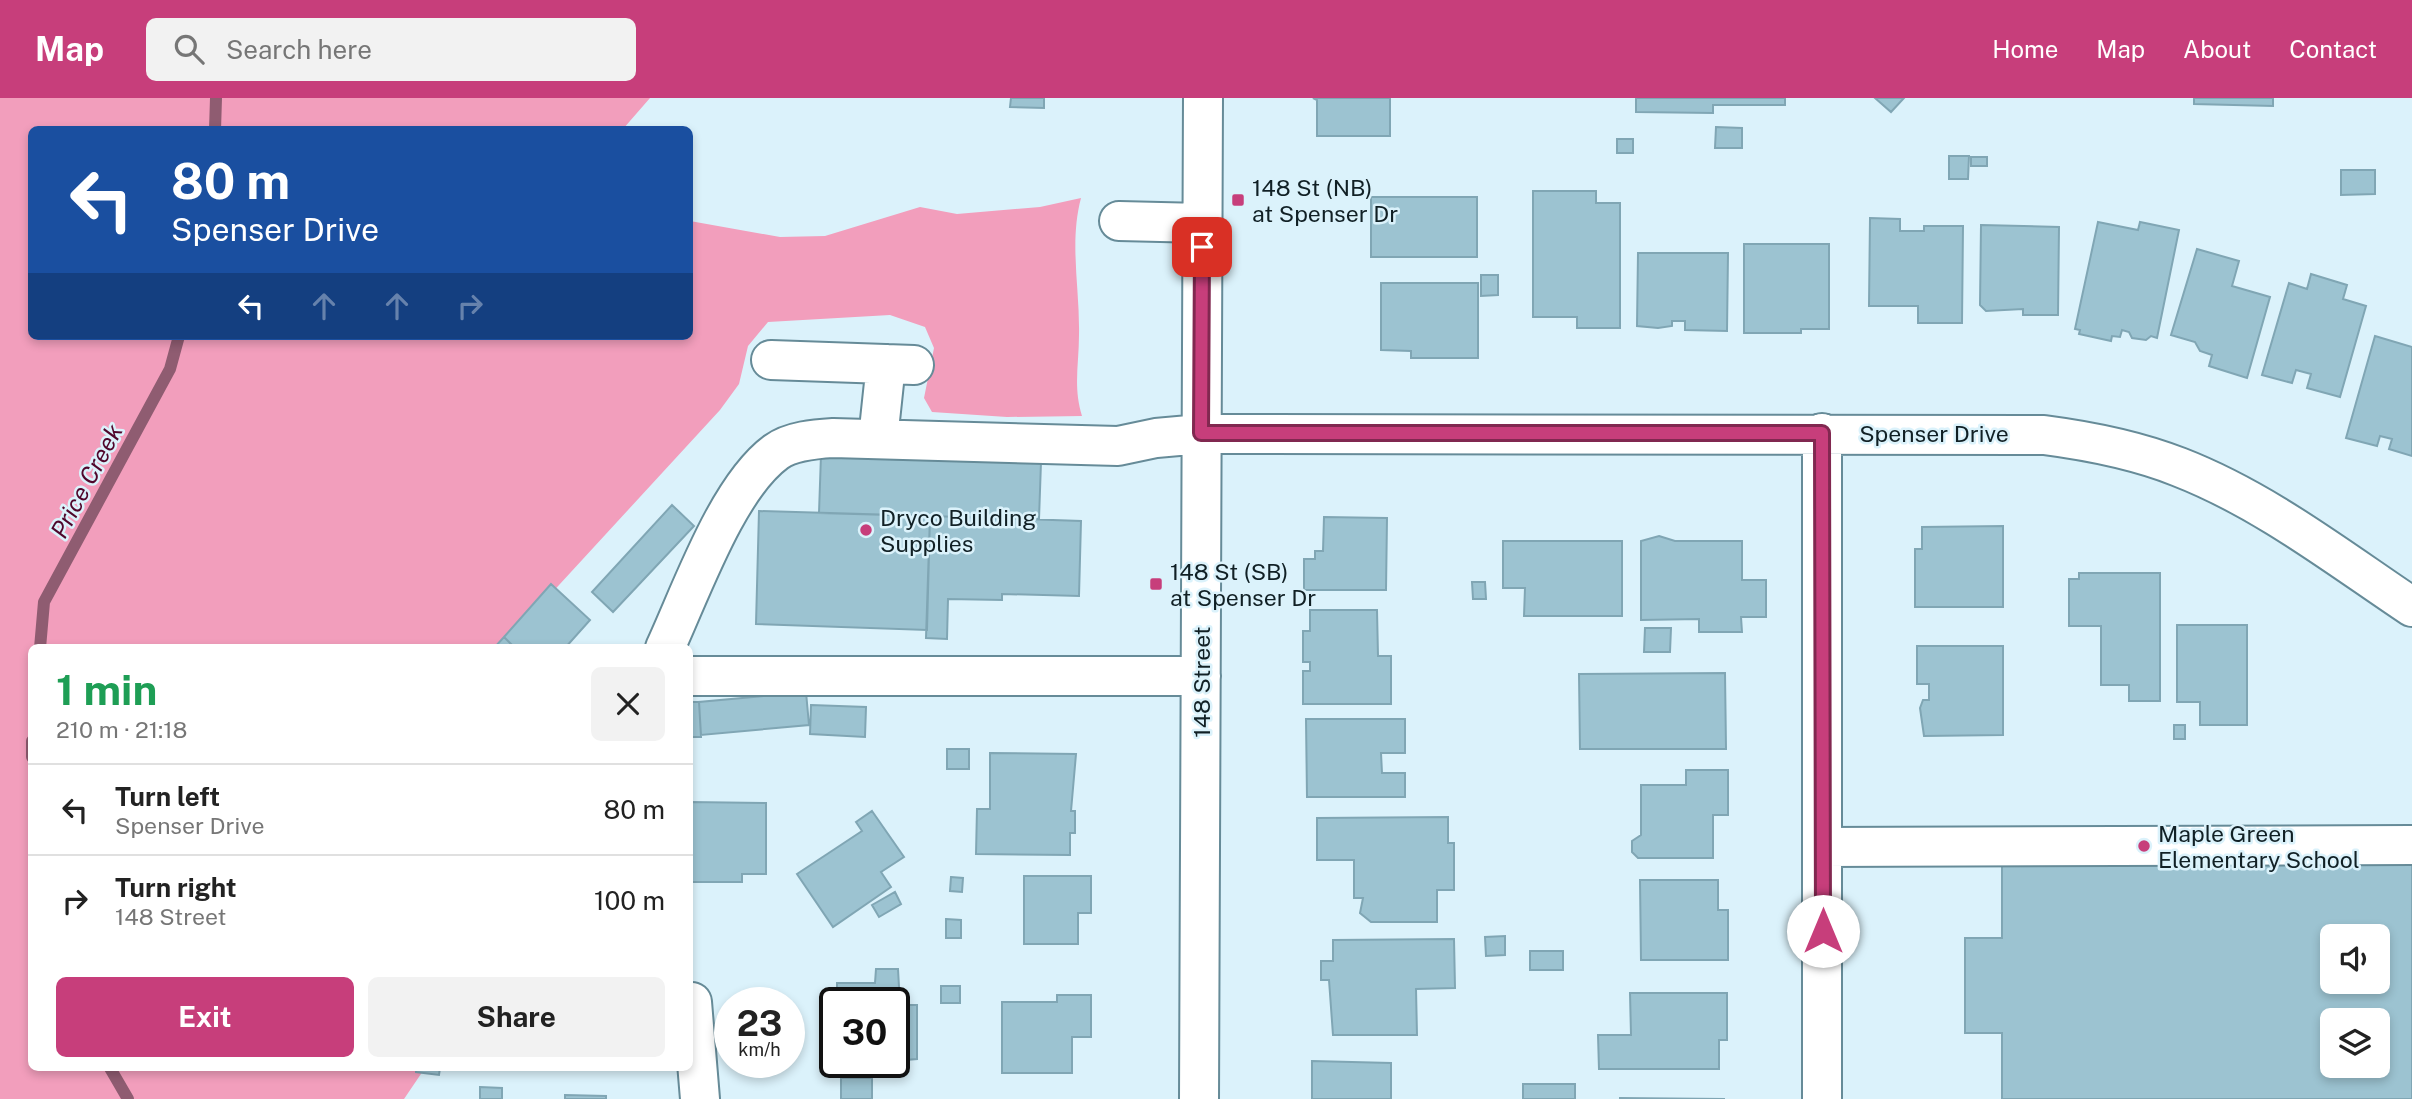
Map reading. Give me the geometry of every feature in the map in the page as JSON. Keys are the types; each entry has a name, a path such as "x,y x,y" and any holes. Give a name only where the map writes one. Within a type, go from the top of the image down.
{"street":[{"name":"148 Street","path":"1199,1099 1203,98"},
{"path":"1119,221 1202,223"},
{"path":"771,360 900,365 878,439"},
{"name":"Spenser Drive","path":"667,644 732,505 757,471 778,451 810,440 878,439 1118,446 1201,433 2044,435 2178,466 2246,498 2412,607"},
{"path":"1822,433 1822,1099"},
{"path":"693,676 1201,676"},
{"path":"1823,847 2412,845"},
{"path":"693,1014 700,1099"}],"shaded area":[{"path":"0,98 650,98 626,126 28,126 28,340 693,340 693,222 780,237 825,236 920,207 957,214 1040,207 1081,198 1075,249 1079,318 1077,385 1082,416 1007,417 932,412 924,398 934,348 925,327 890,315 768,322 748,346 739,384 720,410 505,644 28,644 28,1071 423,1071 404,1099 0,1099"}],"building":[{"path":"1011,98 1044,98 1044,108 1010,107"},
{"path":"1313,98 1390,98 1390,136 1317,136 1317,100"},
{"path":"1636,98 1785,98 1785,105 1713,105 1713,113 1636,112"},
{"path":"1875,98 1904,98 1891,112"},
{"path":"2194,98 2273,98 2273,106 2194,104"},
{"path":"1716,127 1742,128 1742,148 1715,148"},
{"path":"1617,139 1633,139 1633,153 1617,153"},
{"path":"1949,156 1969,156 1968,179 1949,179"},
{"path":"1971,157 1987,157 1987,166 1971,166"},
{"path":"2341,170 2375,170 2375,194 2341,195"},
{"path":"1533,191 1596,191 1596,203 1620,203 1620,328 1577,328 1577,317 1533,317"},
{"path":"1371,197 1477,197 1477,257 1371,257"},
{"path":"1870,218 1900,219 1900,231 1924,231 1924,226 1963,226 1962,323 1918,323 1918,306 1869,306"},
{"path":"2098,222 2138,230 2140,222 2179,230 2157,338 2132,338 2129,332 2122,330 2120,337 2112,336 2111,341 2079,334 2080,330 2075,329"},
{"path":"1981,225 2059,227 2058,315 2023,315 2023,309 1986,311 1980,305"},
{"path":"1744,244 1829,244 1829,329 1801,329 1801,333 1744,333"},
{"path":"2197,249 2239,261 2232,286 2270,297 2247,378 2209,366 2212,355 2200,351 2195,342 2171,335"},
{"path":"1638,253 1728,253 1727,331 1685,330 1685,321 1672,321 1672,326 1658,328 1637,326"},
{"path":"2311,274 2347,285 2343,299 2366,306 2340,397 2307,388 2311,374 2296,370 2292,383 2262,375 2289,283 2307,289"},
{"path":"1481,275 1498,275 1498,295 1481,296"},
{"path":"1381,283 1478,283 1478,358 1411,358 1411,351 1381,350"},
{"path":"2375,336 2412,347 2412,456 2389,449 2392,439 2380,436 2377,446 2346,438"},
{"path":"821,455 1041,462 1039,519 819,513"},
{"path":"672,505 694,526 613,612 592,592"},
{"path":"759,511 930,516 927,630 756,624"},
{"path":"930,516 1081,521 1079,596 1002,594 1002,600 948,599 947,639 926,638"},
{"path":"1324,517 1387,518 1386,590 1304,590 1304,559 1315,559 1315,551 1323,551"},
{"path":"2003,526 2003,607 1915,607 1915,549 1922,549 1922,527"},
{"path":"1659,536 1675,541 1742,541 1742,580 1766,580 1766,617 1741,617 1742,632 1699,632 1699,619 1641,620 1641,541"},
{"path":"1503,541 1622,541 1622,616 1524,616 1525,588 1503,588"},
{"path":"2079,573 2160,573 2160,701 2129,701 2129,685 2101,685 2101,626 2069,626 2069,579 2079,579"},
{"path":"1472,582 1485,582 1486,599 1473,599"},
{"path":"551,584 590,620 569,644 511,644 504,637"},
{"path":"1310,610 1377,610 1378,656 1391,656 1391,704 1303,704 1303,671 1310,671 1310,662 1303,662 1303,631 1310,631"},
{"path":"2177,625 2247,625 2247,725 2200,725 2200,702 2177,702"},
{"path":"1645,628 1671,628 1670,652 1644,652"},
{"path":"504,637 511,644 498,644"},
{"path":"1917,646 2003,646 2003,735 1924,736 1920,708 1923,700 1929,700 1929,684 1917,684"},
{"path":"1725,673 1726,749 1580,749 1579,674"},
{"path":"806,692 809,725 701,735 699,702"},
{"path":"693,702 699,702 701,737 693,737"},
{"path":"811,705 866,707 865,737 810,734"},
{"path":"1306,719 1405,719 1405,753 1381,753 1382,773 1405,773 1405,797 1307,797"},
{"path":"2174,725 2185,725 2185,739 2174,739"},
{"path":"947,749 969,749 969,769 947,769"},
{"path":"990,753 1076,754 1071,811 1075,811 1075,833 1070,833 1070,855 976,854 977,809 990,809"},
{"path":"1686,770 1728,770 1728,815 1713,815 1713,858 1638,858 1632,852 1632,841 1641,835 1641,785 1686,785"},
{"path":"693,802 766,803 766,874 742,874 742,882 693,882"},
{"path":"872,811 904,857 881,872 891,887 833,927 797,874 862,831 856,822"},
{"path":"1448,817 1448,843 1454,843 1454,890 1437,890 1437,922 1371,922 1360,913 1363,898 1354,898 1354,860 1317,860 1317,818"},
{"path":"2002,864 2412,865 2412,1099 2002,1099 2002,1033 1965,1033 1965,938 2002,938"},
{"path":"1024,876 1091,876 1091,913 1078,913 1078,944 1024,944"},
{"path":"951,877 963,878 962,892 950,891"},
{"path":"1640,880 1718,880 1718,910 1728,910 1728,960 1641,960"},
{"path":"895,892 901,904 879,917 872,905"},
{"path":"946,919 961,920 961,938 946,938"},
{"path":"1505,936 1505,955 1486,956 1485,937"},
{"path":"1454,939 1455,988 1416,989 1417,1035 1333,1035 1329,980 1321,980 1321,961 1333,961 1333,940"},
{"path":"1530,951 1563,951 1563,970 1530,970"},
{"path":"876,969 898,969 899,987 837,987 837,983 875,983"},
{"path":"941,986 960,986 960,1003 941,1003"},
{"path":"1630,993 1727,993 1727,1040 1719,1040 1719,1069 1599,1069 1598,1035 1631,1035"},
{"path":"1057,995 1091,995 1091,1037 1072,1037 1072,1073 1002,1073 1002,1002 1057,1002"},
{"path":"910,1005 917,1005 917,1059 910,1060"},
{"path":"1312,1061 1391,1063 1391,1099 1312,1099"},
{"path":"416,1071 440,1071 439,1075"},
{"path":"841,1078 872,1078 872,1099 841,1099"},
{"path":"1523,1084 1575,1084 1575,1099 1523,1099"},
{"path":"480,1087 502,1088 502,1099 480,1099"},
{"path":"565,1095 606,1096 606,1099 565,1099"},
{"path":"1620,1098 1725,1099 1620,1099"}],"waterway":[{"name":"Price Creek","path":"215,126 216,98"},
{"name":"Price Creek","path":"40,644 44,602 170,369 178,340"},
{"name":"Price Creek","path":"112,1071 128,1099"}],"place":[{"name":"148 St (NB) at Spenser Dr","path":"1238,200"},
{"name":"Dryco Building Supplies","path":"866,530"},
{"name":"148 St (SB) at Spenser Dr","path":"1156,584"},
{"name":"Maple Green Elementary School","path":"2144,846"}],"route":[{"path":"1202,247 1201,433 1822,433 1823,931"}]}
